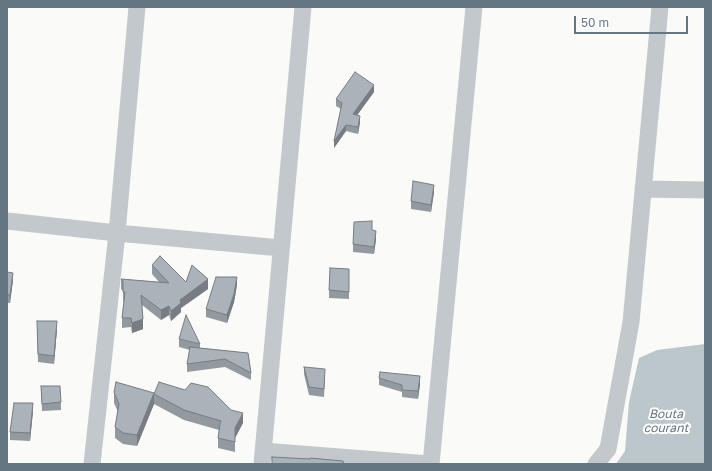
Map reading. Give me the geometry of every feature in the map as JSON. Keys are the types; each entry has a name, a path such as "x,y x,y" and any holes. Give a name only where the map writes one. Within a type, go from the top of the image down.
{"street":[{"path":"92,464 117,233 137,7"},
{"path":"303,7 263,458 430,464 474,7"},
{"path":"596,464 608,449 631,322 660,7"},
{"path":"643,190 705,190"},
{"path":"7,221 281,248"}],"water":[{"name":"Bouta courant","path":"705,344 705,464 616,464 625,451 629,402 639,358 657,350"}],"building":[{"path":"355,72 374,85 353,114 360,116 358,127 346,125 334,141 342,103 336,99"},
{"path":"413,181 434,185 431,205 411,201"},
{"path":"372,221 372,230 376,231 374,247 353,244 354,222"},
{"path":"160,256 186,282 192,265 208,279 180,300 181,303 171,311 169,306 161,310 141,295 143,319 132,323 131,318 122,318 125,292 123,292 123,281 121,279 169,283 152,265"},
{"path":"330,268 349,269 349,292 329,290"},
{"path":"7,272 13,273 10,295 7,295"},
{"path":"216,277 237,277 234,294 227,315 206,309"},
{"path":"186,315 200,344 179,339"},
{"path":"37,321 57,321 54,356 38,354"},
{"path":"190,347 248,353 251,373 225,359 187,364"},
{"path":"304,367 325,369 324,389 309,387"},
{"path":"380,372 420,376 418,391 402,390 402,385 379,378"},
{"path":"116,382 154,393 137,435 123,433 115,427 119,404 114,392"},
{"path":"159,382 185,390 191,383 208,387 231,410 243,413 235,428 235,442 218,438 221,421 184,410 154,394"},
{"path":"41,386 60,386 61,402 42,404"},
{"path":"14,403 33,403 30,433 10,432"},
{"path":"272,457 343,461 344,464 272,464"}]}
